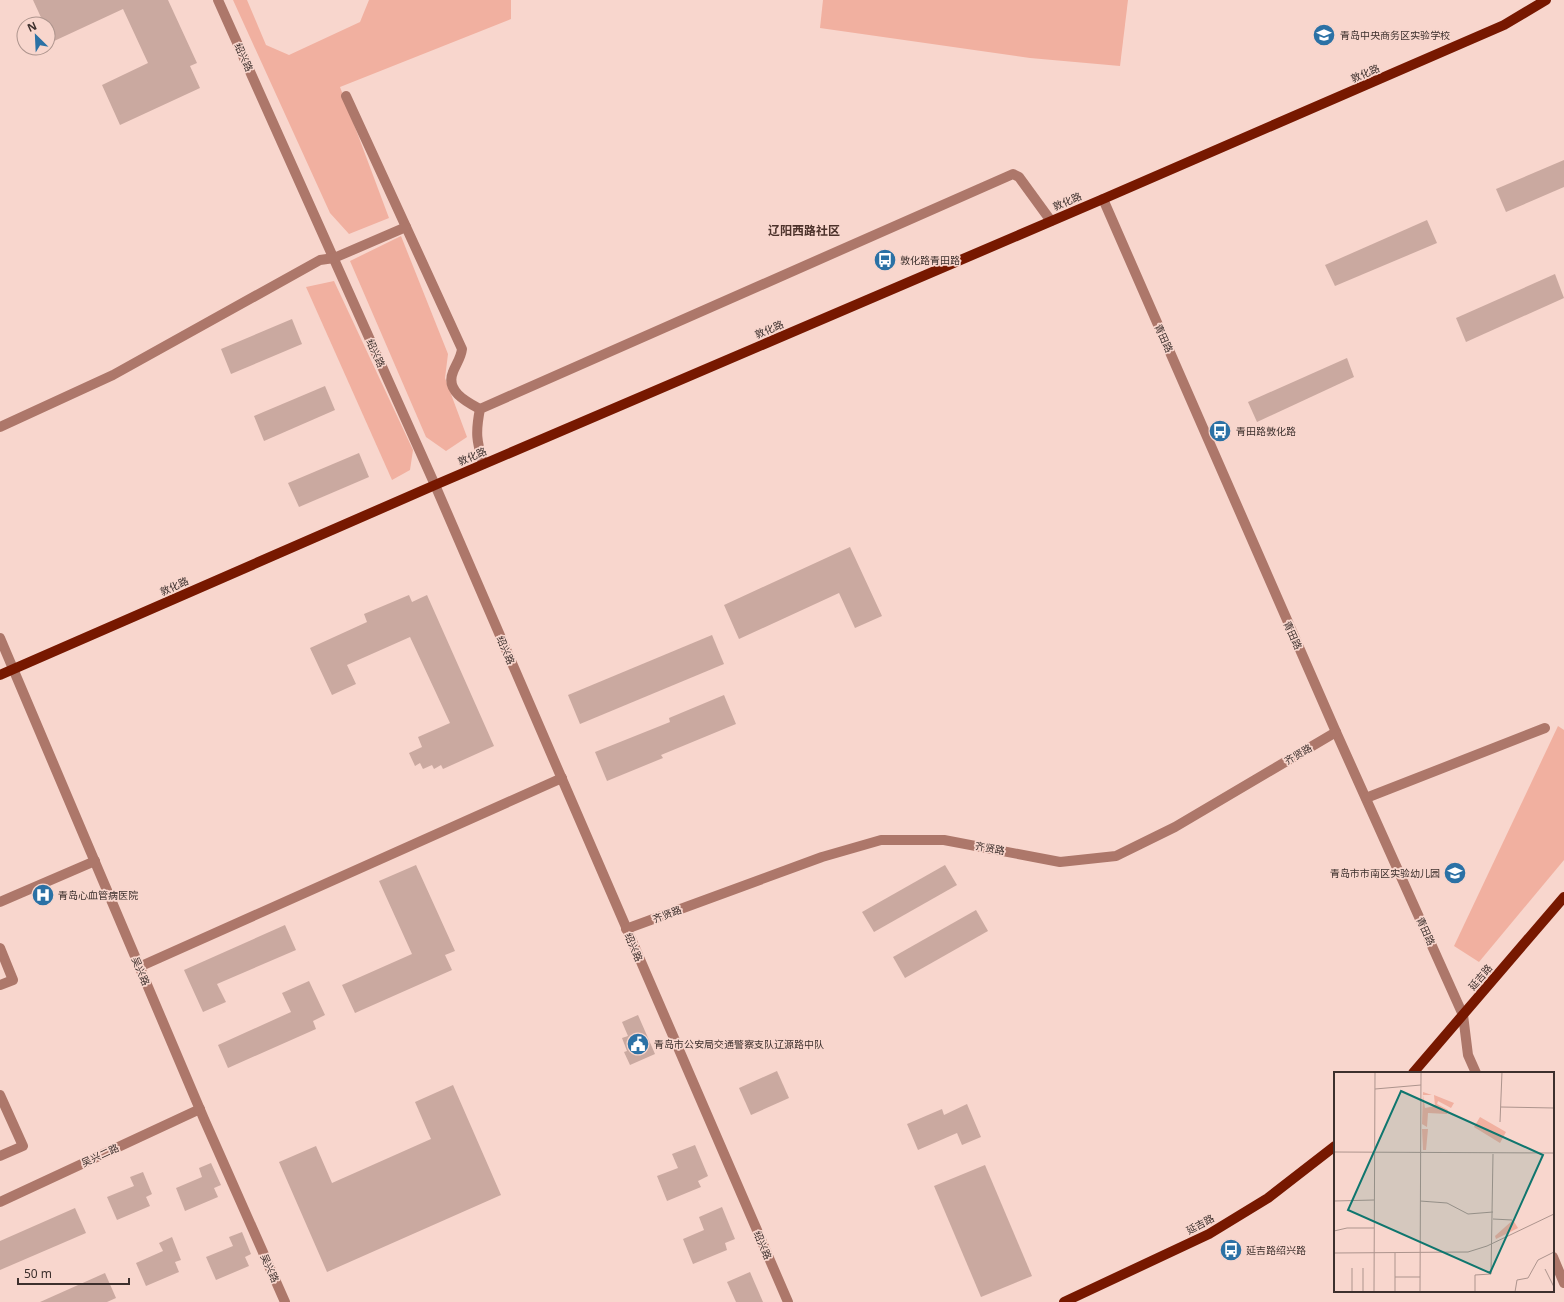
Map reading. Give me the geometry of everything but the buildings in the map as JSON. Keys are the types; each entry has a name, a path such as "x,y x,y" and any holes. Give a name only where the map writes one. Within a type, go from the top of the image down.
{"main road":[{"name":"敦化路","path":"0,675 483,464 1103,199 1504,25 1546,0"},
{"name":"延吉路","path":"1414,1072 1564,897"},
{"name":"延吉路","path":"1064,1302 1209,1234 1268,1198 1334,1147"}],"street":[{"name":"绍兴路","path":"218,0 435,485 788,1302"},
{"path":"346,96 462,349 460,359 452,373 453,386 464,401 480,410"},
{"path":"480,410 1013,174 1019,176 1051,221"},
{"name":"青田路","path":"1103,199 1336,732 1463,1015 1468,1055 1476,1072"},
{"path":"0,427 113,375 320,260 334,258 406,227"},
{"path":"480,410 476,426 476,439 483,464"},
{"name":"吴兴路","path":"0,638 139,967 285,1302"},
{"path":"1366,798 1544,728"},
{"name":"齐贤路","path":"626,929 822,857 881,840 944,840 1060,862 1116,856 1175,827 1336,732"},
{"path":"139,967 562,778"},
{"path":"0,902 95,861"},
{"path":"0,948 13,980 0,985"},
{"path":"0,1095 23,1146 0,1156"},
{"name":"吴兴二路","path":"0,1202 200,1109"},
{"path":"1554,1259 1564,1283"}],"shaded area":[{"path":"233,0 247,0 266,45 289,55 360,22 369,0 511,0 511,19 340,87 389,218 349,234 330,213"},
{"path":"823,0 1128,0 1120,66 1030,58 820,28"},
{"path":"401,236 448,354 445,378 467,437 446,451 426,437 350,261"},
{"path":"334,281 413,450 410,470 392,480 306,287"},
{"path":"1558,726 1564,730 1564,860 1479,962 1454,946"}],"place":[{"name":"青岛中央商务区实验学校","path":"1324,35"},
{"name":"敦化路青田路","path":"885,260"},
{"name":"青田路敦化路","path":"1220,431"},
{"name":"青岛市市南区实验幼儿园","path":"1455,873"},
{"name":"青岛心血管病医院","path":"43,895"},
{"name":"青岛市公安局交通警察支队辽源路中队","path":"638,1044"},
{"name":"延吉路绍兴路","path":"1231,1250"}],"district":[{"name":"辽阳西路社区","path":"804,230"}]}
